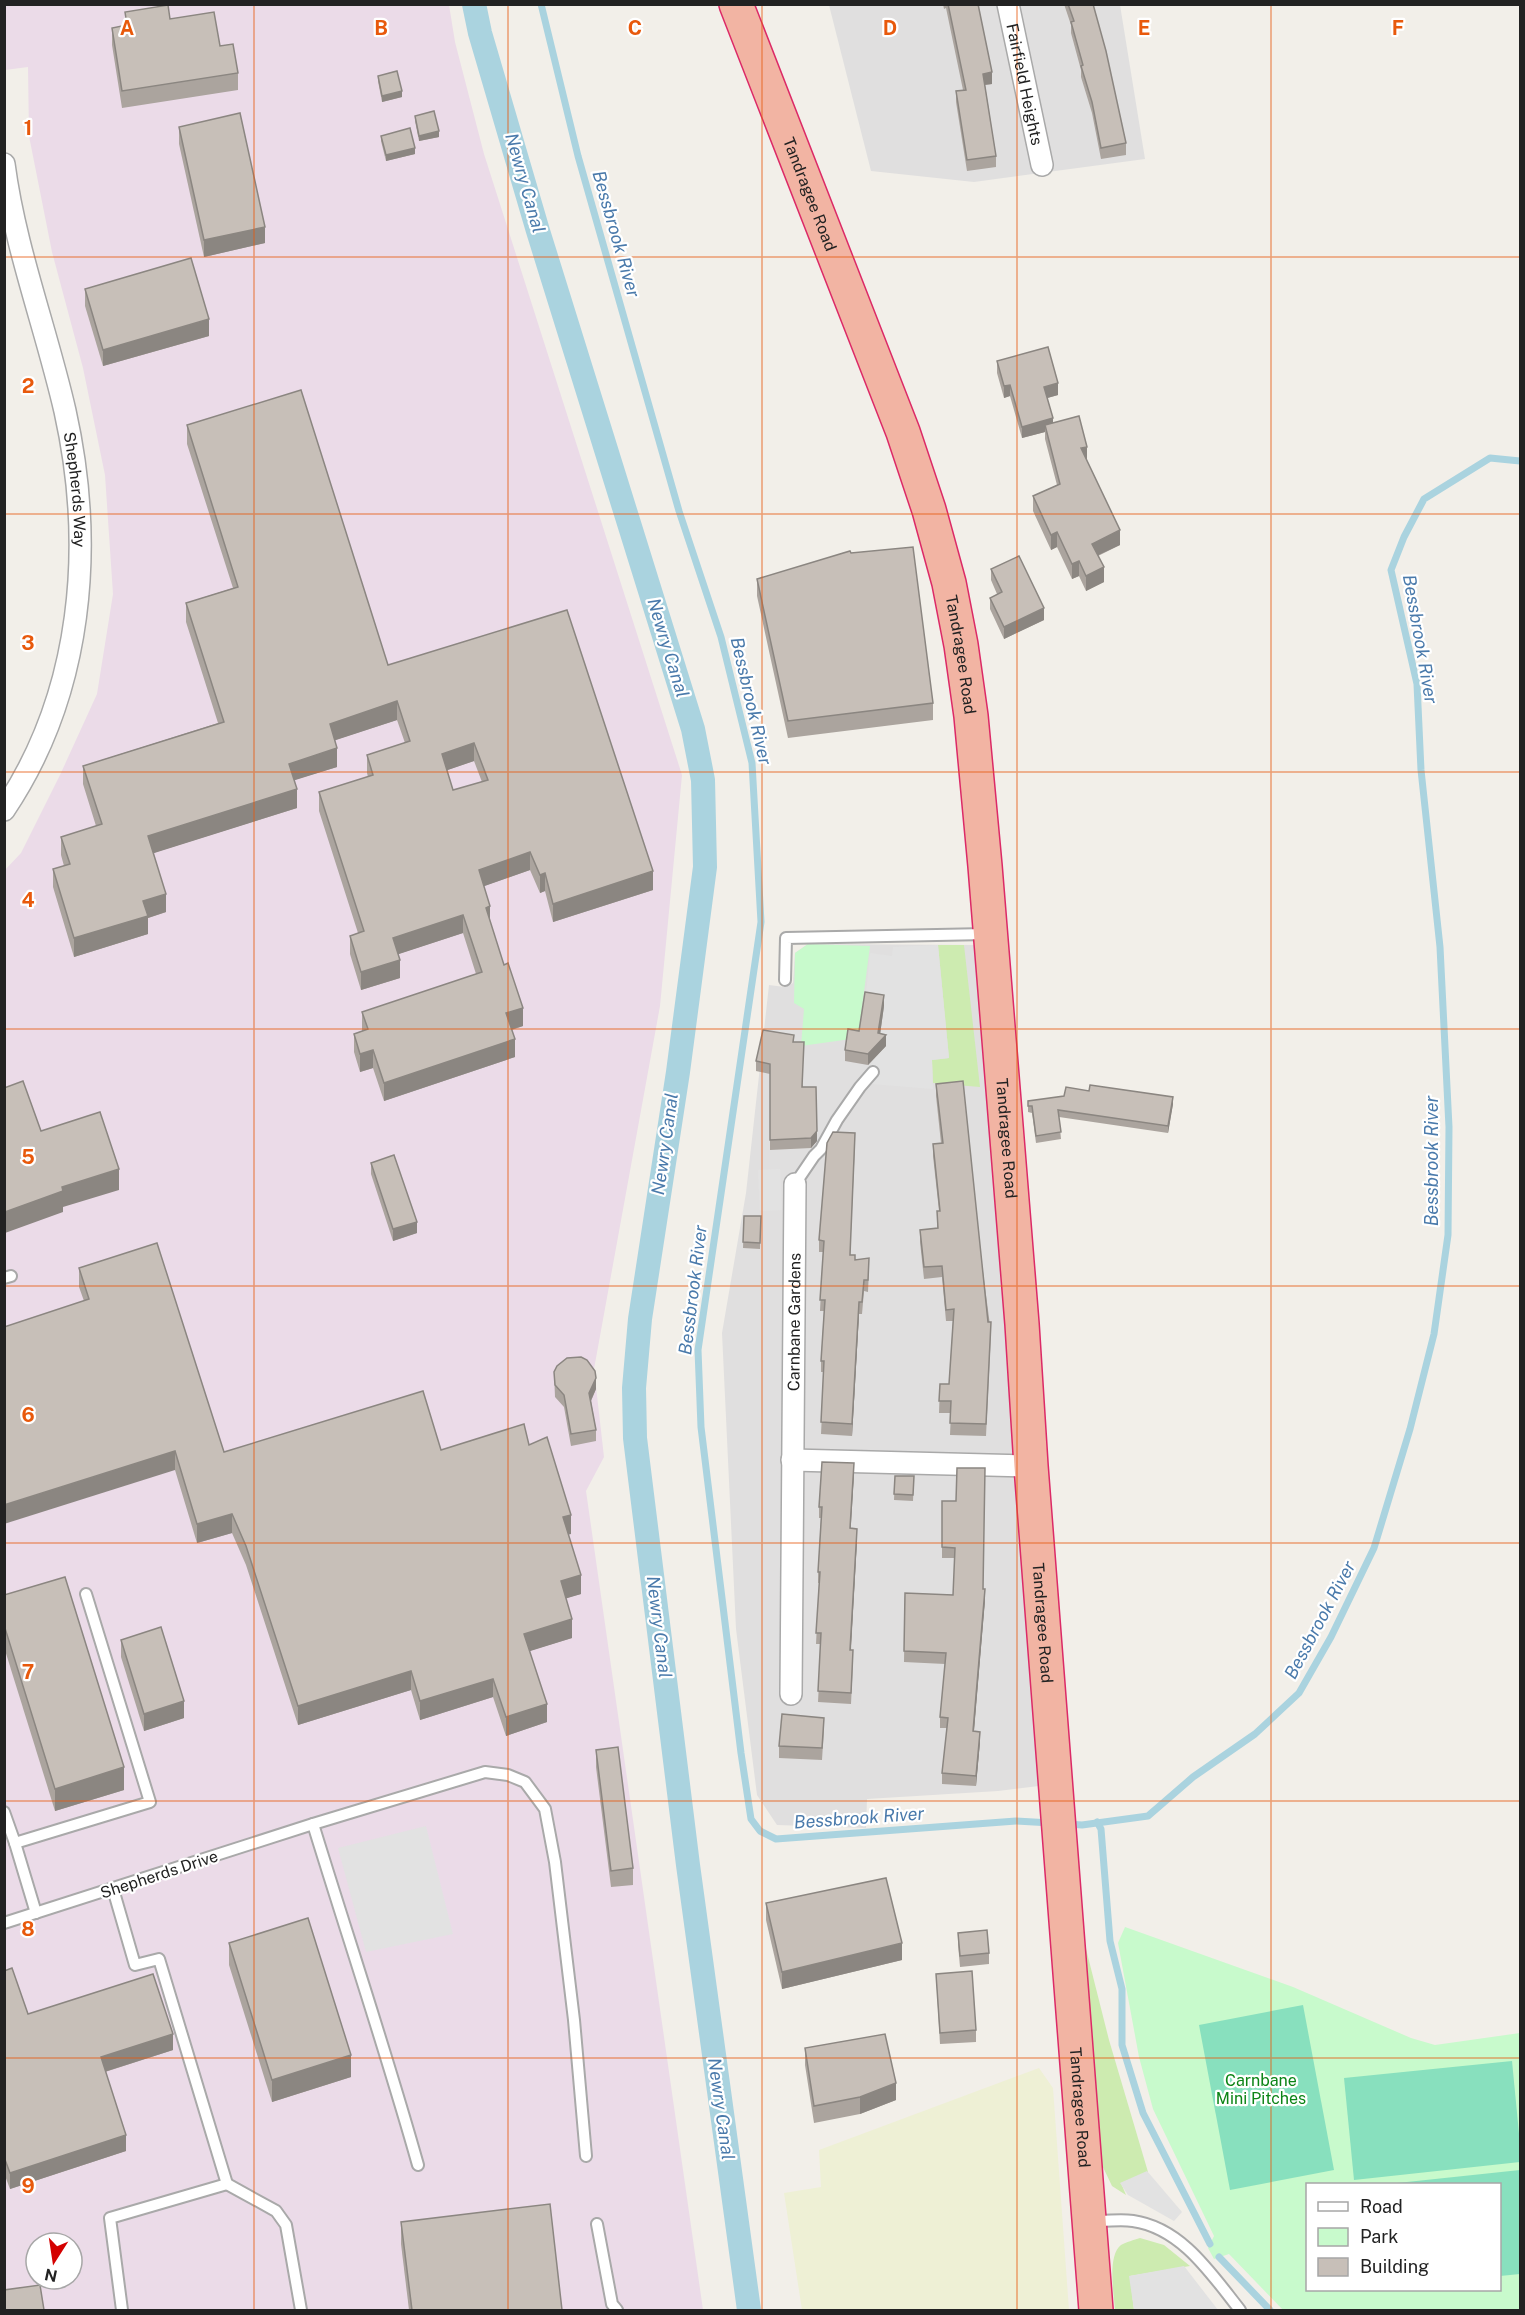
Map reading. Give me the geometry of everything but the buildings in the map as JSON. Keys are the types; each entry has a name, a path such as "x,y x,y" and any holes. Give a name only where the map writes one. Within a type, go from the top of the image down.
{"highway":[{"name":"Tandragee Road","path":"736,4 903,432 929,510 946,573 961,645 970,716 990,934 1020,1300 1096,2310"}],"street":[{"name":"Fairfield Heights","path":"1008,4 1042,165"},
{"name":"Shepherds Way","path":"4,164 16,229 65,411 77,482 81,551 77,612 67,672 46,731 21,786 4,810"},
{"name":"Carnbane Gardens","path":"791,1694 795,1184"},
{"path":"792,1460 1031,1466"}],"lane":[{"path":"785,980 786,938 990,934"},
{"path":"795,1184 821,1149 860,1087 873,1072"},
{"path":"15,1843 150,1802 87,1594"},
{"name":"Shepherds Drive","path":"4,1923 313,1824 485,1772 508,1775 525,1782 545,1809 555,1863 574,2019 586,2156"},
{"path":"4,1812 36,1913"},
{"path":"313,1824 358,1972 393,2074 418,2165"},
{"path":"113,1889 135,1965 159,1959 227,2184 276,2211 286,2225 301,2310"},
{"path":"122,2310 110,2218 227,2184"},
{"path":"1089,2222 1133,2220 1165,2230 1202,2262 1240,2310"},
{"path":"597,2224 612,2304 617,2310"}],"shaded area":[{"path":"5,5 449,5 455,42 484,154 682,775 660,1006 594,1369 604,1457 586,1491 703,2310 5,2310 4,871 21,853 97,694 113,594 105,475 83,368 52,252 29,136 28,67 5,70"},
{"path":"829,5 1120,5 1145,159 974,182 871,171"},
{"path":"808,944 977,945 1014,1344 1039,1786 998,1791 867,1799 866,1828 777,1825 757,1795 736,1629 722,1333 746,1193 769,985 785,987 793,983 795,953"},
{"path":"938,945 949,1058 932,1060 933,1089 871,1084 861,1078 877,1055 884,1006 865,1003 870,953 892,956 893,947"},
{"path":"780,1169 782,1210 760,1211 758,1170"},
{"path":"426,1826 453,1934 366,1952 338,1848"},
{"path":"1147,2171 1182,2212 1174,2221 1128,2195 1120,2183"},
{"path":"1184,2266 1218,2310 1134,2310 1129,2276"}],"green space":[{"path":"808,944 870,946 858,1038 801,1046 804,1009 794,1003 795,953"},
{"path":"938,945 964,945 980,1087 933,1083 932,1060 949,1058"},
{"name":"Carnbane Mini Pitches","path":"1125,1927 1293,1987 1411,2038 1435,2045 1520,2033 1520,2310 1283,2310 1229,2254 1214,2259 1208,2248 1214,2236 1153,2109 1139,2057 1118,1943"},
{"path":"1081,1929 1109,2040 1148,2172 1121,2183 1126,2195 1112,2186 1102,2165"},
{"path":"1303,2005 1334,2170 1230,2190 1199,2025"},
{"path":"1512,2061 1520,2162 1354,2180 1344,2078"},
{"path":"1039,2068 1053,2088 1069,2310 802,2310 784,2193 821,2187 819,2150"},
{"path":"1520,2170 1520,2274 1501,2276 1501,2183 1397,2183"},
{"path":"1140,2238 1164,2245 1190,2266 1130,2276 1134,2310 1115,2310 1112,2276 1114,2258 1121,2245"}],"waterway":[{"name":"Newry Canal","path":"474,4 480,33 538,231 693,729 703,780 705,867 678,1072 640,1319 634,1388 635,1438 688,1865 749,2310"},
{"name":"Bessbrook River","path":"541,4 578,156 679,511 721,637 752,763 761,922 698,1350 701,1427 751,1819 760,1831 776,1839 1016,1821 1051,1823"},
{"name":"Bessbrook River","path":"1068,1824 1082,1825 1148,1816 1193,1777 1255,1734 1299,1693 1331,1637 1374,1548 1410,1429 1434,1334 1448,1235 1449,1127 1440,947 1421,770 1417,684 1391,570 1404,537 1424,499 1490,458 1520,461"},
{"path":"1097,1822 1101,1829 1110,1941 1122,1989 1122,2045 1143,2113 1210,2244"},
{"path":"1219,2257 1270,2310"}]}
